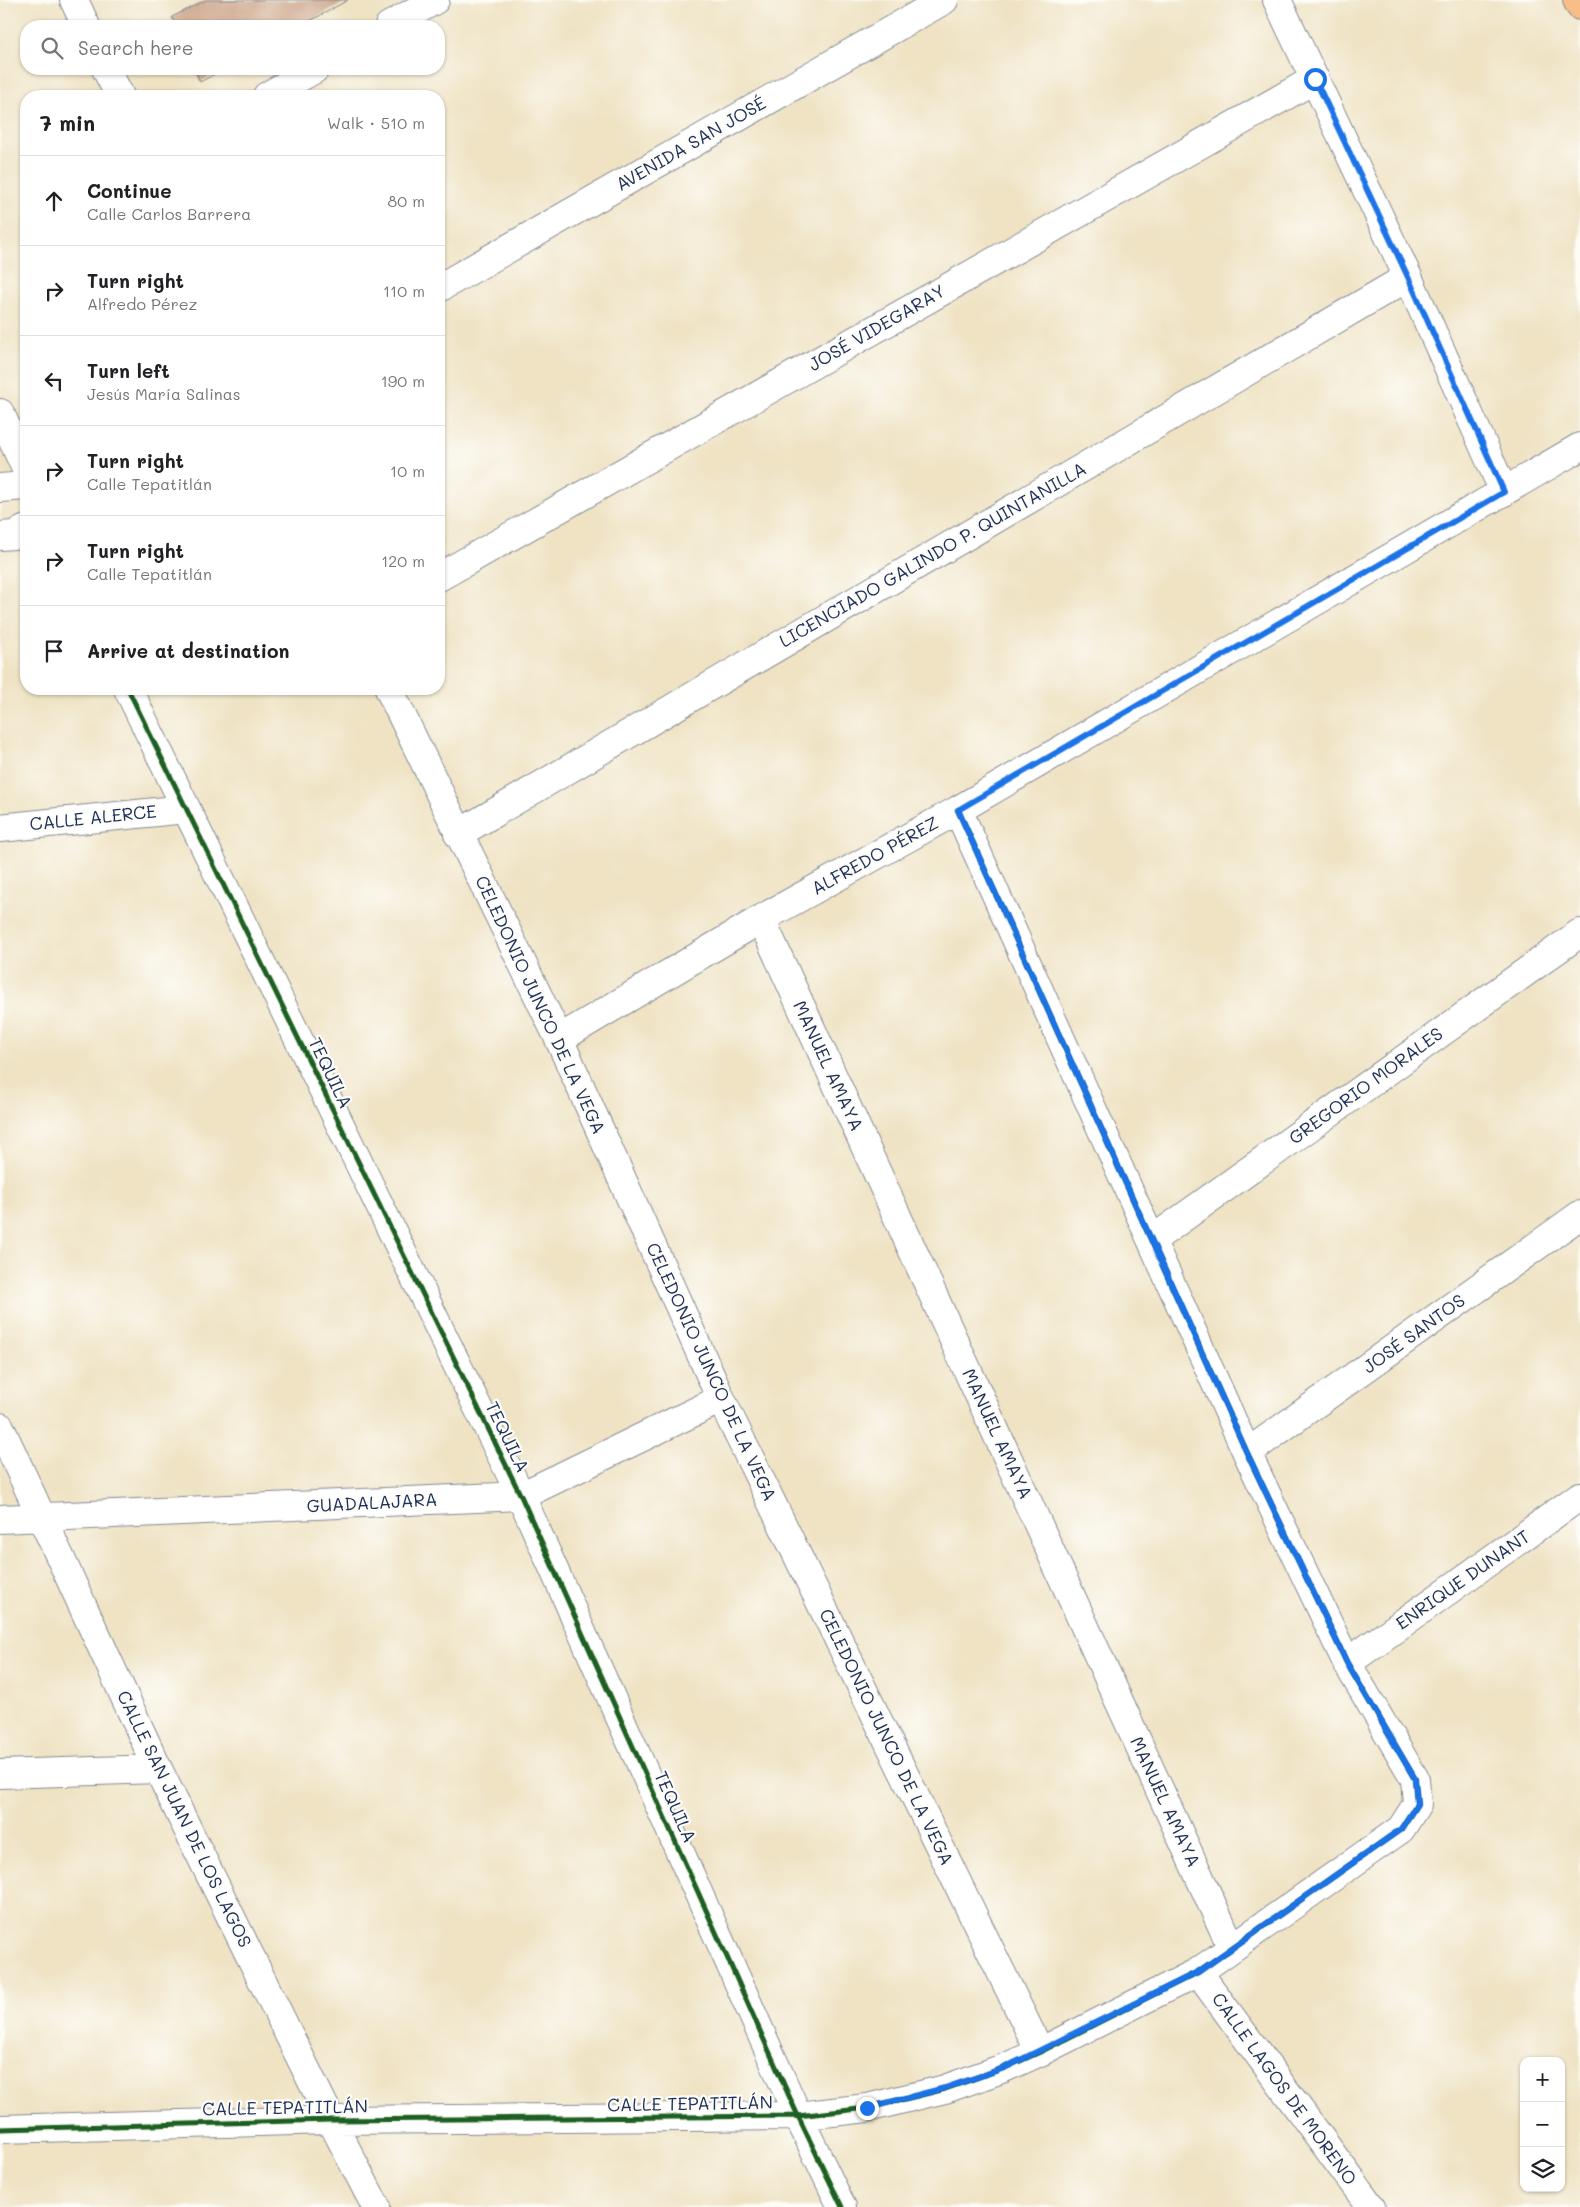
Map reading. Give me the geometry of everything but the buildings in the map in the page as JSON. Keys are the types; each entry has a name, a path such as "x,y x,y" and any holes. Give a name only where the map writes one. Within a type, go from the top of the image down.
{"main road":[{"path":"1577,0 1580,6"}],"street":[{"path":"74,0 83,20"},
{"path":"400,20 435,0"},
{"name":"AVENIDA SAN JOSÉ","path":"445,285 944,0"},
{"path":"1277,0 1408,277 1504,492"},
{"path":"109,75 117,90"},
{"path":"278,90 304,75"},
{"name":"JOSÉ VIDEGARAY","path":"445,574 1315,79"},
{"name":"LICENCIADO GALINDO P. QUINTANILLA","path":"458,834 1408,277"},
{"path":"0,413 20,456"},
{"name":"ALFREDO PÉREZ","path":"559,1039 761,920 958,810 1580,447"},
{"path":"0,488 20,486"},
{"path":"0,536 14,535 20,532"},
{"name":"TEQUILA","path":"131,695 521,1496 798,2116 842,2207"},
{"name":"CELEDONIO JUNCO DE LA VEGA","path":"392,695 559,1039 721,1399 1040,2052"},
{"name":"CALLE ALERCE","path":"0,828 186,809"},
{"path":"958,810 1247,1453 1347,1663"},
{"name":"MANUEL AMAYA","path":"761,920 1232,1948"},
{"name":"GREGORIO MORALES","path":"1152,1240 1580,933"},
{"name":"JOSÉ SANTOS","path":"1247,1453 1580,1215"},
{"name":"GUADALAJARA","path":"0,1519 521,1496 721,1399"},
{"name":"CALLE SAN JUAN DE LOS LAGOS","path":"0,1427 158,1769 331,2120 376,2207"},
{"name":"ENRIQUE DUNANT","path":"1347,1663 1580,1496"},
{"name":"CALLE TEPATITLÁN","path":"0,2129 331,2120 798,2116 867,2108 945,2088 1004,2068 1040,2052 1198,1972 1401,1829 1417,1804 1415,1779 1347,1663"},
{"path":"0,1774 158,1769"},
{"name":"CALLE LAGOS DE MORENO","path":"1198,1972 1371,2207"}],"cycle path":[{"path":"131,695 521,1496 798,2116 842,2207"},
{"path":"0,2129 331,2120 798,2116 867,2108 945,2089 1004,2068 1040,2052 1198,1972 1401,1829 1417,1804 1415,1779 1347,1663 1247,1453 958,810"}],"route":[{"path":"867,2108 945,2088 1004,2068 1040,2052 1198,1972 1401,1829 1417,1804 1415,1779 1347,1663 1247,1453 958,810 1504,492 1408,277 1315,79"}]}
